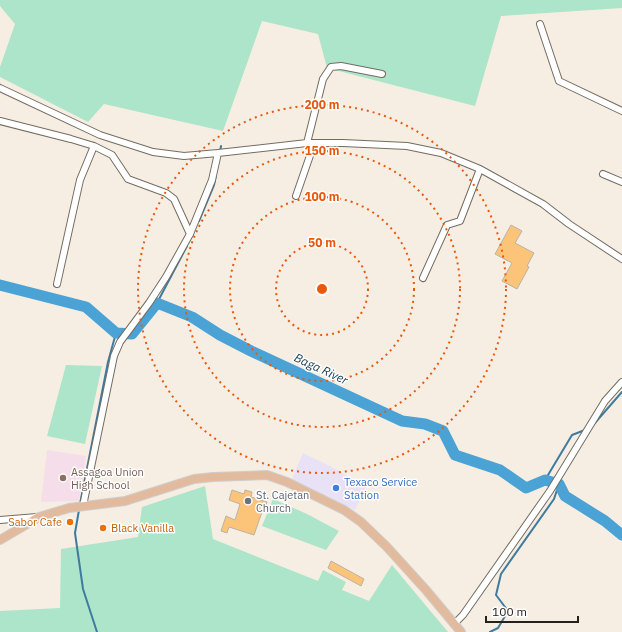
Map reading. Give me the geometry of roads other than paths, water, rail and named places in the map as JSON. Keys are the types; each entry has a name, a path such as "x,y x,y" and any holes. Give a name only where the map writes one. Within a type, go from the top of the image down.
{"main road":[{"path":"0,540 39,517 69,508 125,501 194,479 255,475 277,478 344,510 361,522 412,574 461,632"}],"street":[{"path":"540,24 559,81 622,111"},
{"path":"307,143 323,79 331,67 341,66 382,74"},
{"path":"0,88 100,135 153,152 184,156 307,143 343,143 407,146 441,153 480,169 543,204 569,224 622,259"},
{"path":"0,121 94,146 112,155 128,179 166,193 174,199 190,234"},
{"path":"296,196 314,144"},
{"path":"56,284 80,180 94,146"},
{"path":"81,507 114,356 120,342 149,304 166,277 190,234 212,180 218,153"},
{"path":"423,278 447,225 460,221 480,169"},
{"path":"603,174 622,182"},
{"path":"454,624 463,615 550,490 605,400 622,382"},
{"path":"0,520 39,517"}],"waterway":[{"path":"220,152 221,146"},
{"path":"199,221 214,185 216,175"},
{"path":"157,303 187,246"},
{"name":"Baga River","path":"0,285 86,307 116,333 132,334 157,303 192,317 220,335 251,351 402,421 425,424 443,431 455,455 500,470 526,488 545,480 559,484 565,496 605,521 622,535"},
{"path":"80,504 108,362 116,333"},
{"path":"594,424 622,392"},
{"path":"545,480 572,435 585,430"},
{"path":"490,632 498,628 508,611 496,595 501,574 554,499 559,484"},
{"path":"79,510 75,533 83,589 97,632"}],"place":[{"name":"Assagoa Union High School","path":"63,478"},
{"name":"Texaco Service Station","path":"336,488"},
{"name":"St. Cajetan Church","path":"248,501"},
{"name":"Sabor Cafe","path":"70,522"},
{"name":"Black Vanilla","path":"103,528"}]}
